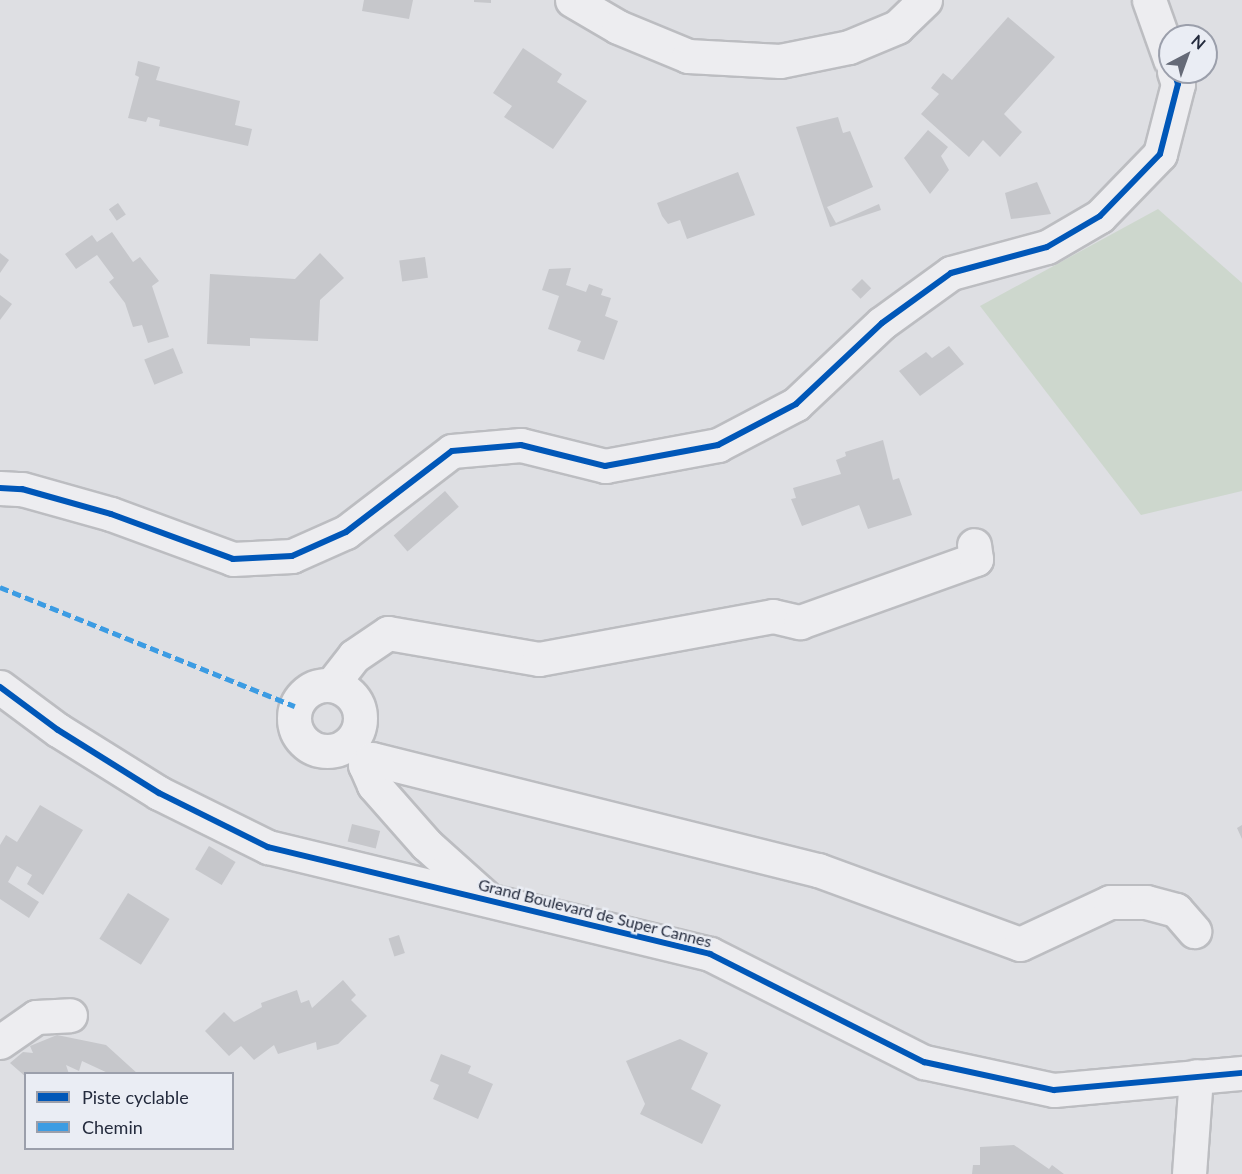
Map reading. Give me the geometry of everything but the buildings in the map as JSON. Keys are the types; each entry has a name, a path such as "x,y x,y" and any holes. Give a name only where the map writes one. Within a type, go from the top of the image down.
{"street":[{"path":"572,0 618,27 688,56 780,62 849,47 897,27 925,0"},
{"path":"1149,0 1158,25"},
{"path":"0,488 22,489 111,514 233,559 292,556 346,532 452,451 521,445 605,466 718,445 796,404 882,323 951,273 1047,246 1100,216 1160,154 1178,84"},
{"path":"974,545 976,560 800,622 773,616 539,658 388,633 354,656 333,683 310,688 294,706 295,729 310,748 372,759 818,870 1020,944 1110,902 1146,902 1176,910 1194,931"},
{"path":"333,683 353,695 362,718 354,740 354,755 374,785 426,844 486,898"},
{"name":"Grand Boulevard de Super Cannes","path":"0,687 58,730 159,793 268,848 486,898 710,954 924,1062 1054,1090 1242,1073"},
{"path":"0,1042 36,1017 70,1015"},
{"path":"1188,1174 1196,1076"}],"shaded area":[{"path":"1158,209 1242,283 1242,491 1141,515 980,306"}],"marked path":[{"path":"0,587 295,706"}],"cycle path":[{"path":"0,488 22,489 111,514 233,559 292,556 346,532 452,451 521,445 605,466 718,445 796,404 882,323 951,273 1047,247 1100,216 1160,154 1178,84"},
{"path":"0,687 58,730 159,793 268,847 710,954 924,1062 1054,1090 1242,1073"}]}
